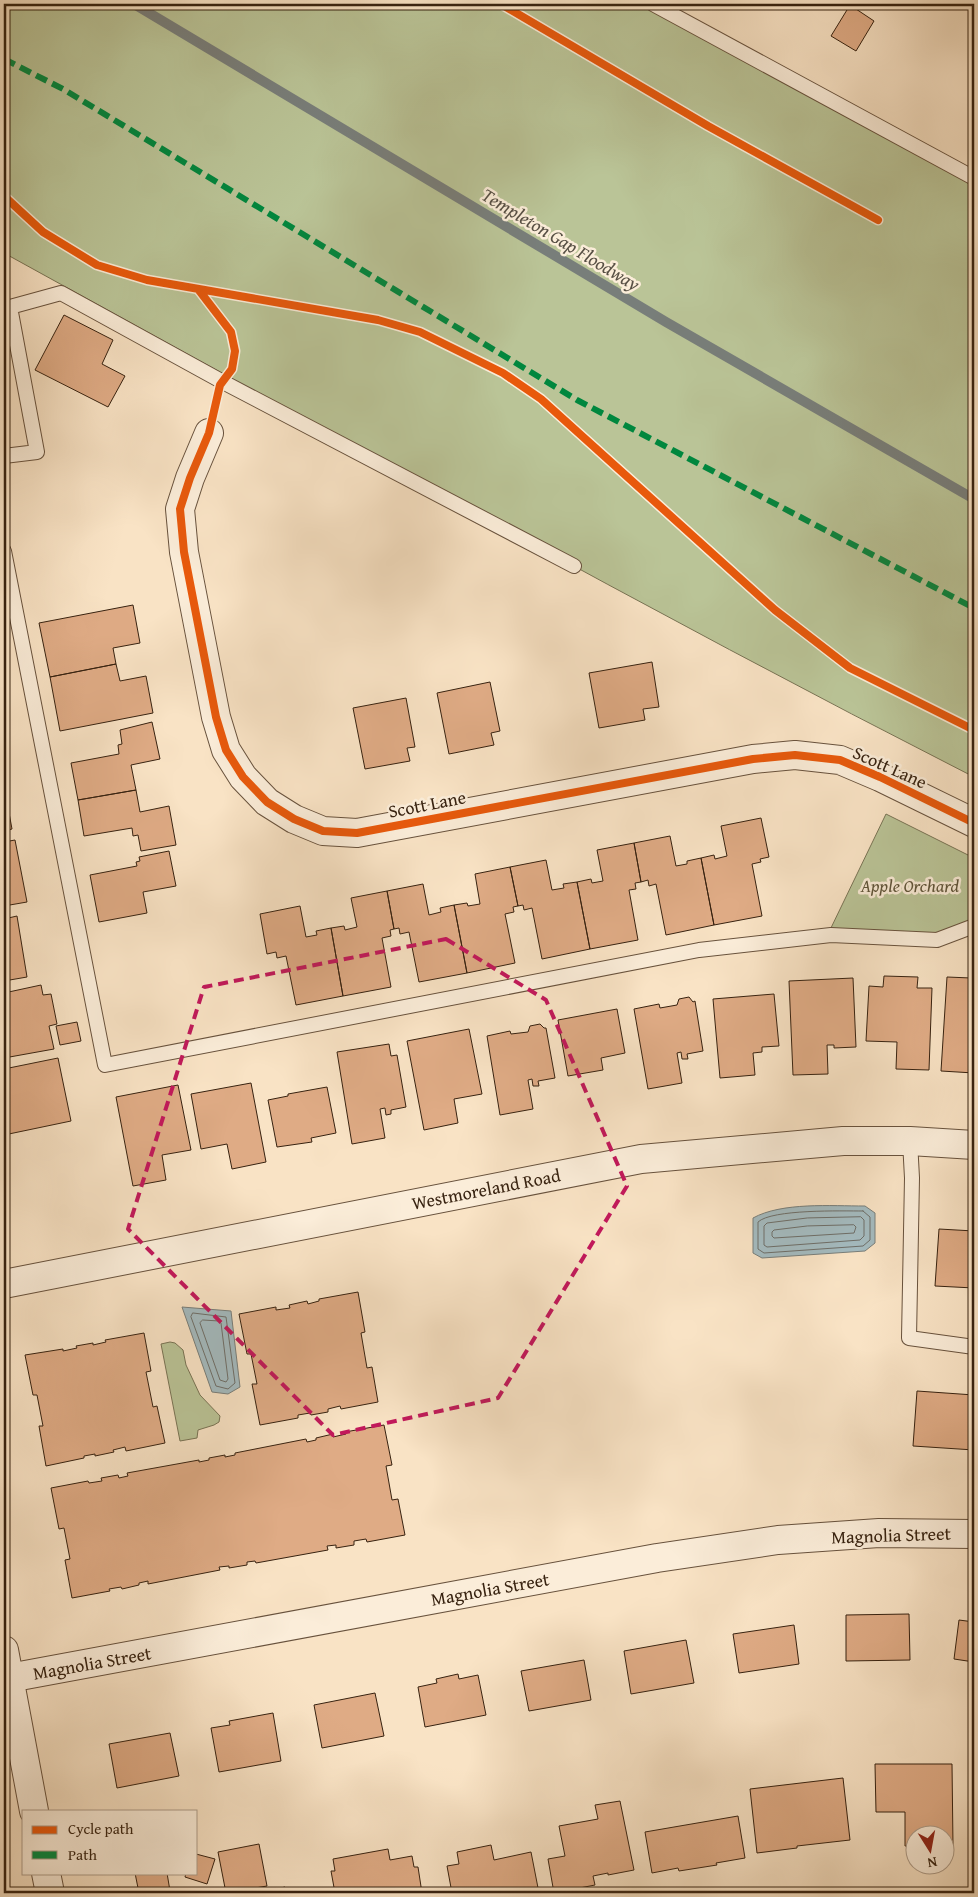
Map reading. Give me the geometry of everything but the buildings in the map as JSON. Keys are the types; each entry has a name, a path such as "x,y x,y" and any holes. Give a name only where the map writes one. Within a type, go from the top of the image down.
{"street":[{"name":"Scott Lane","path":"209,433 190,478 180,509 184,552 216,717 226,750 243,777 267,802 294,819 323,831 357,833 753,759 795,755 840,760 880,777 974,823"},
{"name":"Westmoreland Road","path":"4,1284 641,1159 843,1141 910,1140 974,1145"},
{"name":"Magnolia Street","path":"9,1678 685,1554 778,1540 879,1532 974,1534"},
{"path":"4,1650 34,1810"},
{"path":"46,1874 50,1893"}],"lane":[{"path":"653,4 974,178"},
{"path":"4,456 37,452 10,307 61,293 222,382 574,566"},
{"path":"4,551 104,1066 699,950 831,935 937,940 974,926"},
{"path":"910,1140 912,1178 909,1338 974,1347"}],"highlighted area":[{"path":"446,939 546,1000 627,1186 498,1398 333,1435 128,1229 204,987"}],"green space":[{"path":"4,4 651,4 974,176 974,777 729,650 366,453 4,253"},
{"name":"Apple Orchard","path":"886,814 974,858 974,923 937,938 829,932"},
{"path":"175,1343 183,1350 186,1365 200,1395 220,1416 219,1422 198,1430 197,1438 180,1441 161,1344"}],"water":[{"path":"865,1206 875,1213 875,1243 865,1251 762,1258 753,1253 753,1218 778,1209 792,1207"},
{"path":"182,1307 231,1311 240,1387 228,1394 212,1392"}],"waterway":[{"name":"Templeton Gap Floodway","path":"134,4 666,322 974,499"}],"marked path":[{"path":"4,59 63,89 577,400 974,608"}],"cycle path":[{"path":"501,4 708,126 878,220"},
{"path":"4,196 43,232 97,265 147,280 378,320 420,332 503,373 541,399 775,610 850,668 974,730"},
{"path":"198,289 231,332 235,351 232,369 220,385 209,433 190,478 180,509 184,552 216,717 226,750 243,777 267,802 294,819 323,831 357,833 753,759 795,755 840,760 880,777 974,823"}]}
